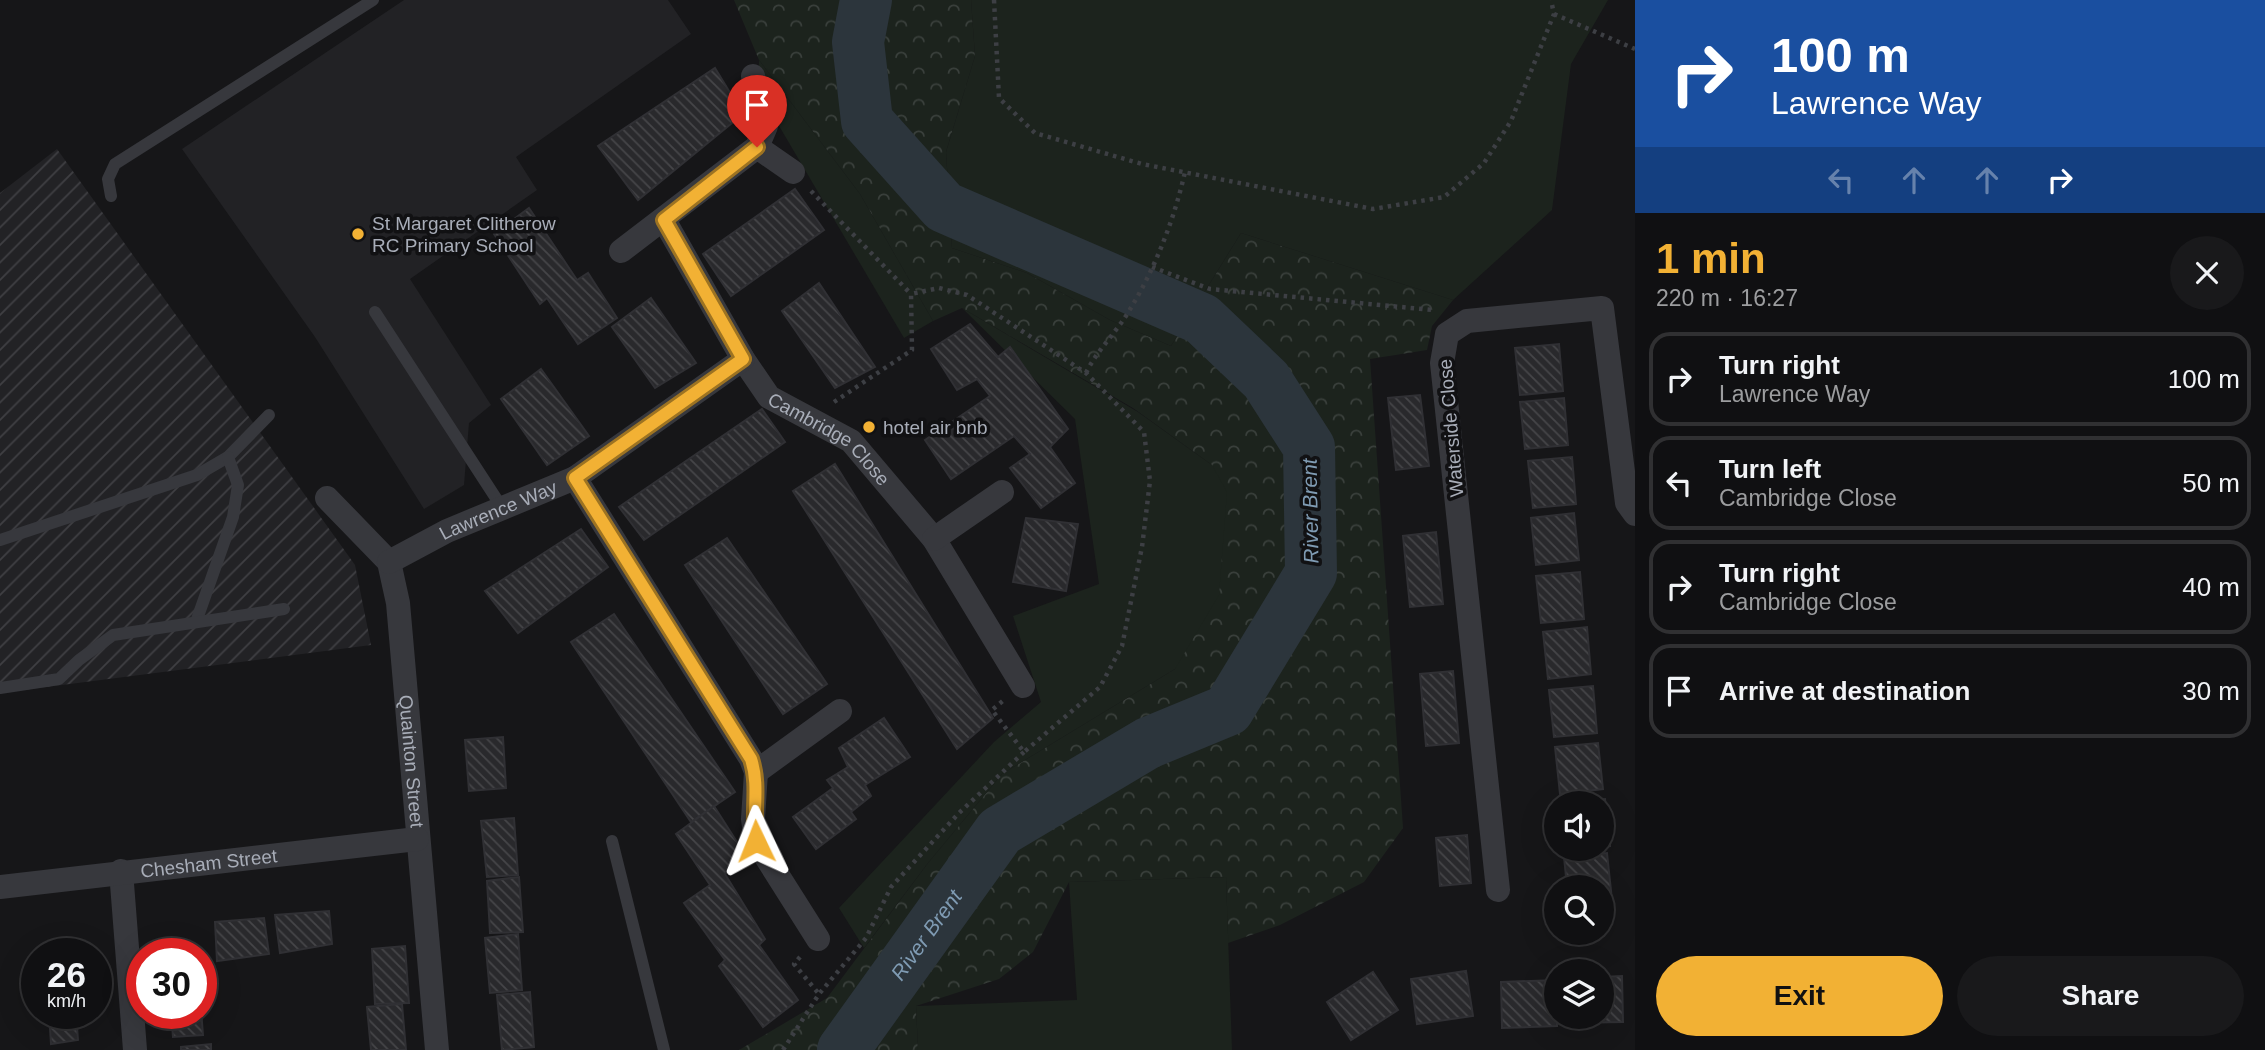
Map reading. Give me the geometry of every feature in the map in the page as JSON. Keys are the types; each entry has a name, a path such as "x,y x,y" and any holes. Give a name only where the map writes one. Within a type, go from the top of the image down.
{"street":[{"path":"621,251 757,147 766,126 753,76"},
{"path":"757,147 793,172"},
{"name":"Cambridge Close","path":"664,220 743,359 769,397 851,441 934,539 1023,686"},
{"path":"1467,321 1602,308 1627,503 1635,514"},
{"name":"Waterside Close","path":"1467,321 1447,334 1442,363 1498,890"},
{"name":"Lawrence Way","path":"389,562 447,531 575,478 743,359"},
{"path":"575,478 751,759 756,772 753,819 756,841 818,939"},
{"path":"934,539 1002,492"},
{"path":"327,498 389,562"},
{"name":"Quainton Street","path":"389,562 398,603 437,1050"},
{"path":"756,772 840,710"},
{"name":"Chesham Street","path":"0,887 417,839"},
{"path":"121,871 135,1050"}],"lane":[{"path":"111,197 108,179 115,164 373,0"},
{"path":"375,312 503,509"},
{"path":"0,540 197,475 228,457 269,415"},
{"path":"197,622 233,517 238,485 228,457"},
{"path":"0,688 59,679 113,635 284,608"},
{"path":"612,841 664,1050"}],"path":[{"path":"994,0 999,98 1035,133 1142,164 1373,209 1444,197 1483,163 1511,121 1554,14 1551,0"},
{"path":"1554,14 1635,49"},
{"path":"793,172 911,293 912,350 810,418"},
{"path":"1086,373 1093,358 1128,312 1152,267 1177,207 1185,172"},
{"path":"1152,267 1210,289 1432,310 1467,321"},
{"path":"783,1050 819,994 866,938 891,887 959,813 1024,752 1100,687 1122,646 1142,547 1150,481 1144,432 1086,373 967,295 939,288 911,293"},
{"path":"1023,686 992,710 1024,752"},
{"path":"818,939 794,964 819,994"}],"shaded area":[{"name":"St Margaret Clitherow RC Primary School","path":"404,0 668,0 691,34 516,157 537,190 410,279 491,405 469,423 464,485 424,509 315,337 182,149"},
{"path":"57,149 355,565 371,645 0,693 0,193"}],"green space":[{"path":"734,0 971,0 975,56 946,152 952,248 1027,273 1110,320 1171,346 1241,233 1453,300 1432,326 1427,350 1370,359 1403,828 1364,882 1280,925 1228,943 1226,877 1069,882 1033,952 999,979 916,1006 918,1050 739,1050 827,998 928,863 1002,774 1175,669 1212,465 1133,408 962,308 933,321 860,194 759,60"},
{"path":"971,0 1608,0 1571,64 1552,210 1453,300 1241,233 1171,346 1110,320 1027,273 952,248 946,152 975,56"},
{"path":"759,60 860,194 933,321 904,338 759,92"},
{"path":"962,308 1138,412 1212,465 1227,492 1219,595 1175,669 1002,774 928,863 864,948 839,908 994,742 1041,702 1013,616 1099,584 1075,419"},
{"path":"1226,877 1232,1050 918,1050 916,1006 1077,1000 1069,882"}],"building":[{"path":"715,68 743,114 638,200 598,146"},
{"path":"795,189 824,230 731,296 703,254"},
{"path":"529,208 577,280 588,273 617,318 578,344 547,298 540,304 494,234"},
{"path":"819,283 875,367 835,388 782,311"},
{"path":"651,298 696,363 655,388 612,327"},
{"path":"970,324 998,357 1010,347 1068,429 1050,447 1075,483 1041,508 1010,468 1030,454 1014,436 951,479 925,440 990,396 977,379 957,390 931,349"},
{"path":"1559,344 1563,391 1520,395 1515,348"},
{"path":"541,369 589,436 547,465 501,399"},
{"path":"1420,395 1429,466 1396,470 1388,398"},
{"path":"1564,398 1568,445 1525,449 1520,402"},
{"path":"762,409 785,442 644,540 619,507"},
{"path":"1572,457 1576,504 1533,508 1528,461"},
{"path":"835,464 993,718 957,749 793,491"},
{"path":"1574,513 1579,560 1536,565 1531,518"},
{"path":"1026,518 1078,524 1066,591 1013,582"},
{"path":"581,529 608,567 518,633 485,591"},
{"path":"1436,532 1443,604 1410,607 1403,536"},
{"path":"727,538 827,684 783,714 685,565"},
{"path":"1580,572 1584,619 1541,623 1536,576"},
{"path":"614,614 735,792 691,822 571,642"},
{"path":"1587,627 1591,674 1548,679 1543,632"},
{"path":"1453,671 1459,743 1426,746 1420,674"},
{"path":"1593,686 1597,733 1554,737 1549,690"},
{"path":"884,718 910,757 865,785 871,796 851,812 856,819 816,849 793,817 833,788 827,780 848,767 839,748"},
{"path":"503,737 506,788 469,791 465,740"},
{"path":"1598,743 1603,789 1560,791 1555,747"},
{"path":"714,806 746,856 725,874 765,939 759,945 798,1000 763,1027 719,966 725,960 684,903 710,885 676,834"},
{"path":"514,818 518,875 487,877 481,821"},
{"path":"1467,835 1471,883 1440,886 1436,838"},
{"path":"1564,861 1608,861 1609,875 1566,875"},
{"path":"519,877 523,932 490,933 487,881"},
{"path":"329,911 332,944 280,953 275,915"},
{"path":"264,918 269,954 217,961 215,922"},
{"path":"518,934 522,990 490,993 485,938"},
{"path":"405,946 409,1003 375,1004 372,949"},
{"path":"1466,971 1473,1016 1417,1024 1411,979"},
{"path":"1373,972 1398,1010 1351,1040 1327,1002"},
{"path":"1614,976 1622,976 1623,1022 1614,1022"},
{"path":"1544,980 1544,1026 1502,1028 1501,982"},
{"path":"530,992 534,1047 502,1050 497,995"},
{"path":"402,1004 406,1050 371,1050 367,1007"},
{"path":"50,1029 77,1029 78,1040 51,1044"},
{"path":"172,1029 203,1029 203,1035 173,1037"},
{"path":"211,1044 211,1050 181,1050 181,1047"}],"waterway":[{"name":"River Brent","path":"843,1050 1000,831 1148,743 1228,710 1311,573 1309,447 1266,380 1202,319 944,207 867,121 858,42 866,0"}],"place":[{"name":"St Margaret Clitherow RC Primary School","path":"358,234"},
{"name":"hotel air bnb","path":"869,427"}],"route":[{"path":"756,841 753,819 756,772 751,759 575,478 743,359 664,220 757,147"}]}
